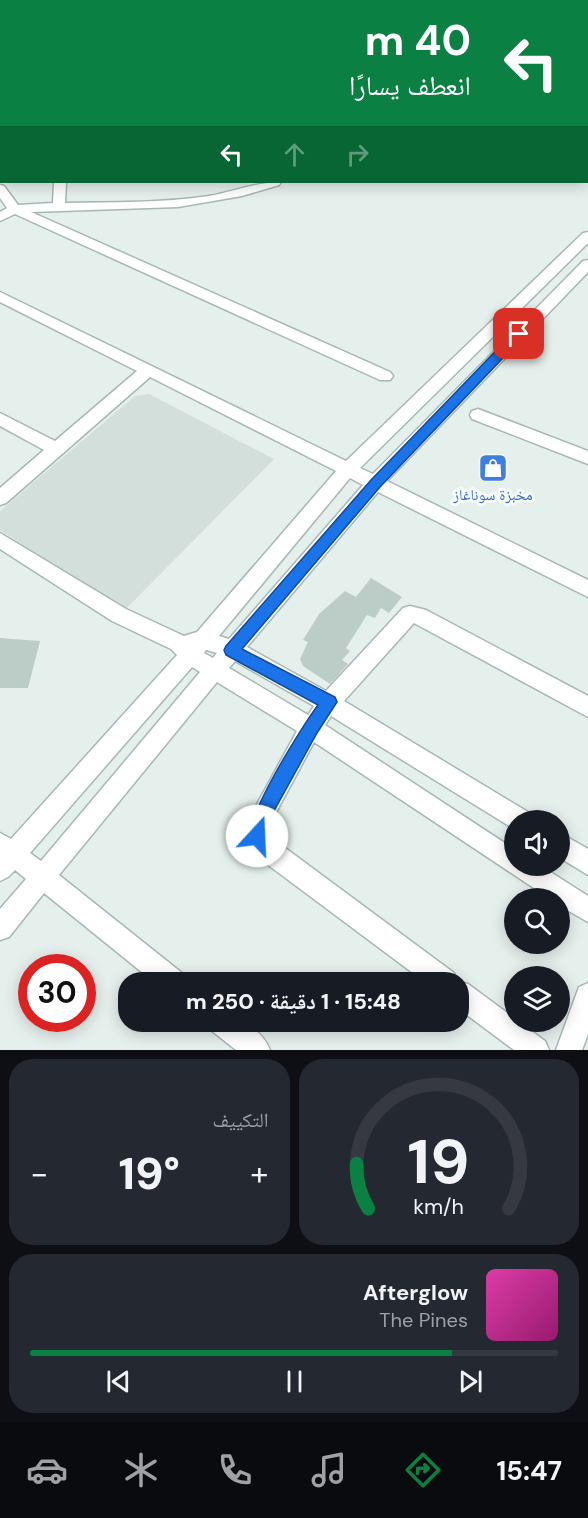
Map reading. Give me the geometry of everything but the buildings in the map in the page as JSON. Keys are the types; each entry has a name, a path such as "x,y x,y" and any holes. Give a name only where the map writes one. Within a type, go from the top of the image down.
{"street":[{"path":"59,207 60,183"},
{"path":"0,217 14,208 176,205 238,195 272,183"},
{"path":"0,189 14,208 385,376"},
{"path":"161,972 42,876 4,857 347,470 588,236"},
{"path":"0,928 231,650 375,483 588,264"},
{"path":"0,296 588,589"},
{"path":"0,498 148,370"},
{"path":"478,415 588,458"},
{"path":"0,419 57,450"},
{"path":"0,540 119,615 190,646 231,650 329,702 504,810"},
{"path":"431,972 260,845 257,836 261,817 311,728 329,702 406,615 415,614 588,707"},
{"path":"190,646 215,670 311,728 504,855"},
{"path":"570,851 588,863"},
{"path":"535,876 588,910"},
{"path":"569,1050 588,996"},
{"path":"469,1000 536,1050"},
{"path":"234,1032 257,1050"}],"shaded area":[{"path":"149,394 274,459 125,610 0,530 0,511 135,396"}],"place":[{"name":"مخبزة سوناغاز","path":"493,468"}],"route":[{"path":"257,836 261,817 311,728 329,702 231,650 375,483 519,334"}]}
